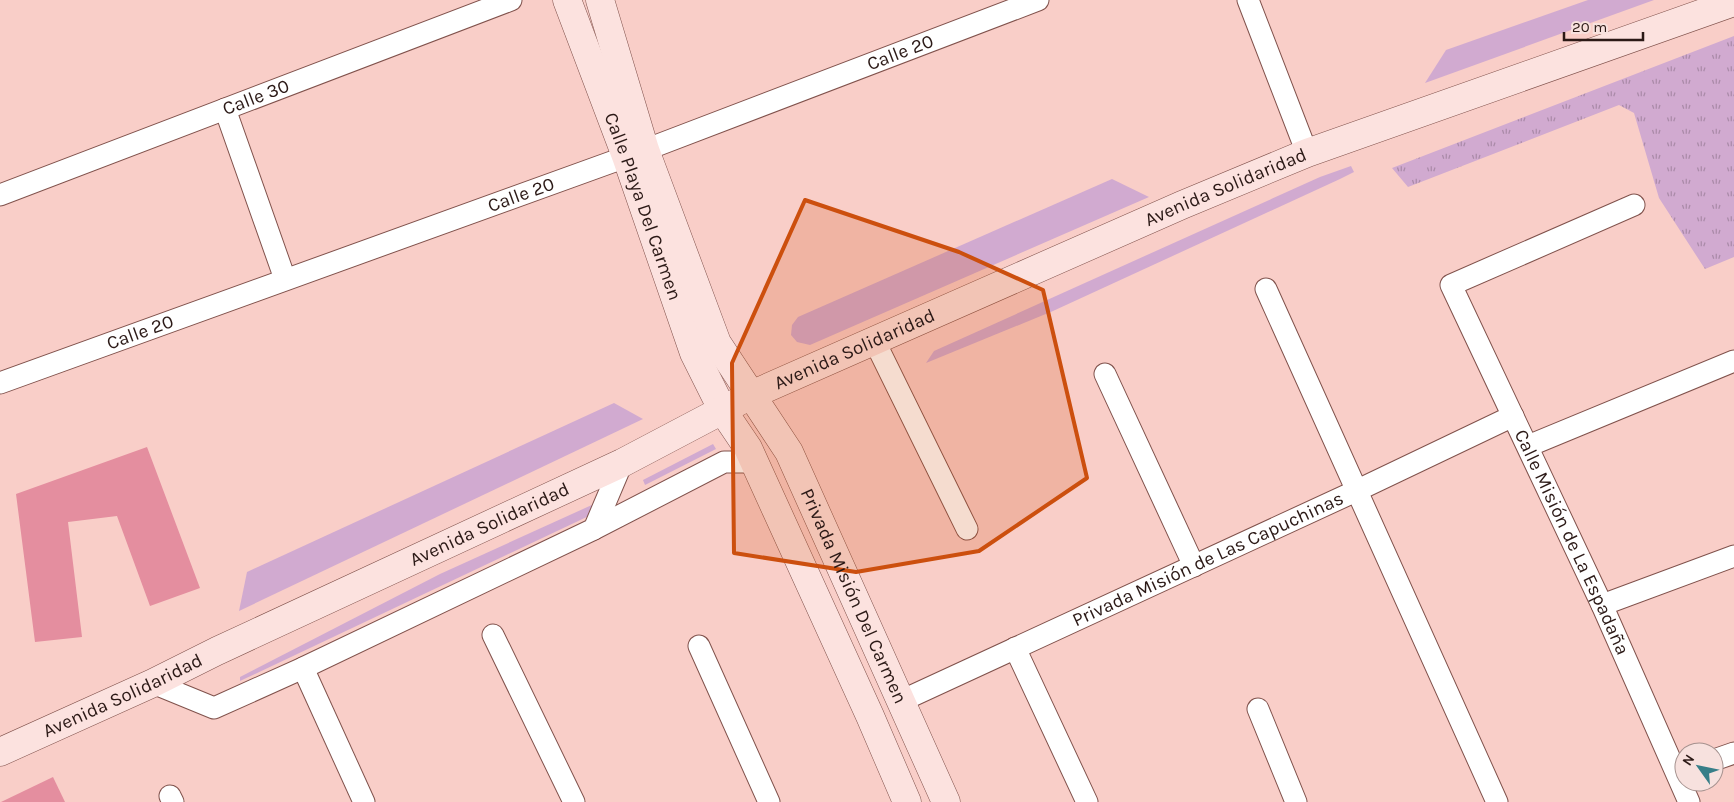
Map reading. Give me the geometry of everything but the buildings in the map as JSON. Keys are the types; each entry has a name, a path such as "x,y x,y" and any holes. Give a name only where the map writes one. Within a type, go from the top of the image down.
{"main road":[{"name":"Calle Playa Del Carmen","path":"567,0 636,153 717,343 752,395"},
{"name":"Calle Playa Del Carmen","path":"600,0 636,153 694,354 723,411"},
{"name":"Avenida Solidaridad","path":"0,752 153,683 217,651 622,463 752,395 876,342 1182,205 1307,154 1734,2"},
{"name":"Privada Misión Del Carmen","path":"752,395 789,452 946,802"},
{"name":"Privada Misión Del Carmen","path":"723,411 748,448 907,802"}],"street":[{"name":"Calle 30","path":"0,195 510,0"},
{"name":"Calle 20","path":"0,382 636,153 1038,0"},
{"path":"1248,0 1307,154"},
{"path":"225,109 286,280"},
{"name":"Calle Misión de La Espadaña","path":"1634,205 1450,285 1674,757"},
{"path":"1266,289 1497,802"},
{"path":"876,342 967,529"},
{"path":"1528,446 1734,361"},
{"path":"1105,374 1194,566"},
{"name":"Privada Misión de Las Capuchinas","path":"902,701 1358,490 1513,416"},
{"path":"153,683 214,708 303,668 594,529 724,462 754,462"},
{"path":"594,529 622,463"},
{"path":"1602,605 1734,556"},
{"path":"493,635 574,802"},
{"path":"699,646 769,802"},
{"path":"1014,648 1087,802"},
{"path":"303,668 364,802"},
{"path":"1258,709 1296,802"}],"highlighted area":[{"path":"805,200 959,252 1043,290 1087,478 979,551 856,572 734,553 732,363"}],"green space":[{"path":"1588,0 1654,0 1425,83 1446,50"},
{"path":"1734,36 1734,257 1705,269 1659,198 1634,113 1619,105 1408,187 1392,168"},
{"path":"1351,166 1354,172 1340,179 1053,311 926,363 934,351 1320,177"},
{"path":"1112,179 1149,197 810,345 797,342 791,335 792,325 798,317"},
{"path":"614,403 643,419 239,611 247,572"},
{"path":"713,444 716,449 645,485 643,480"},
{"path":"594,504 593,514 240,681 240,677 440,574"}]}
